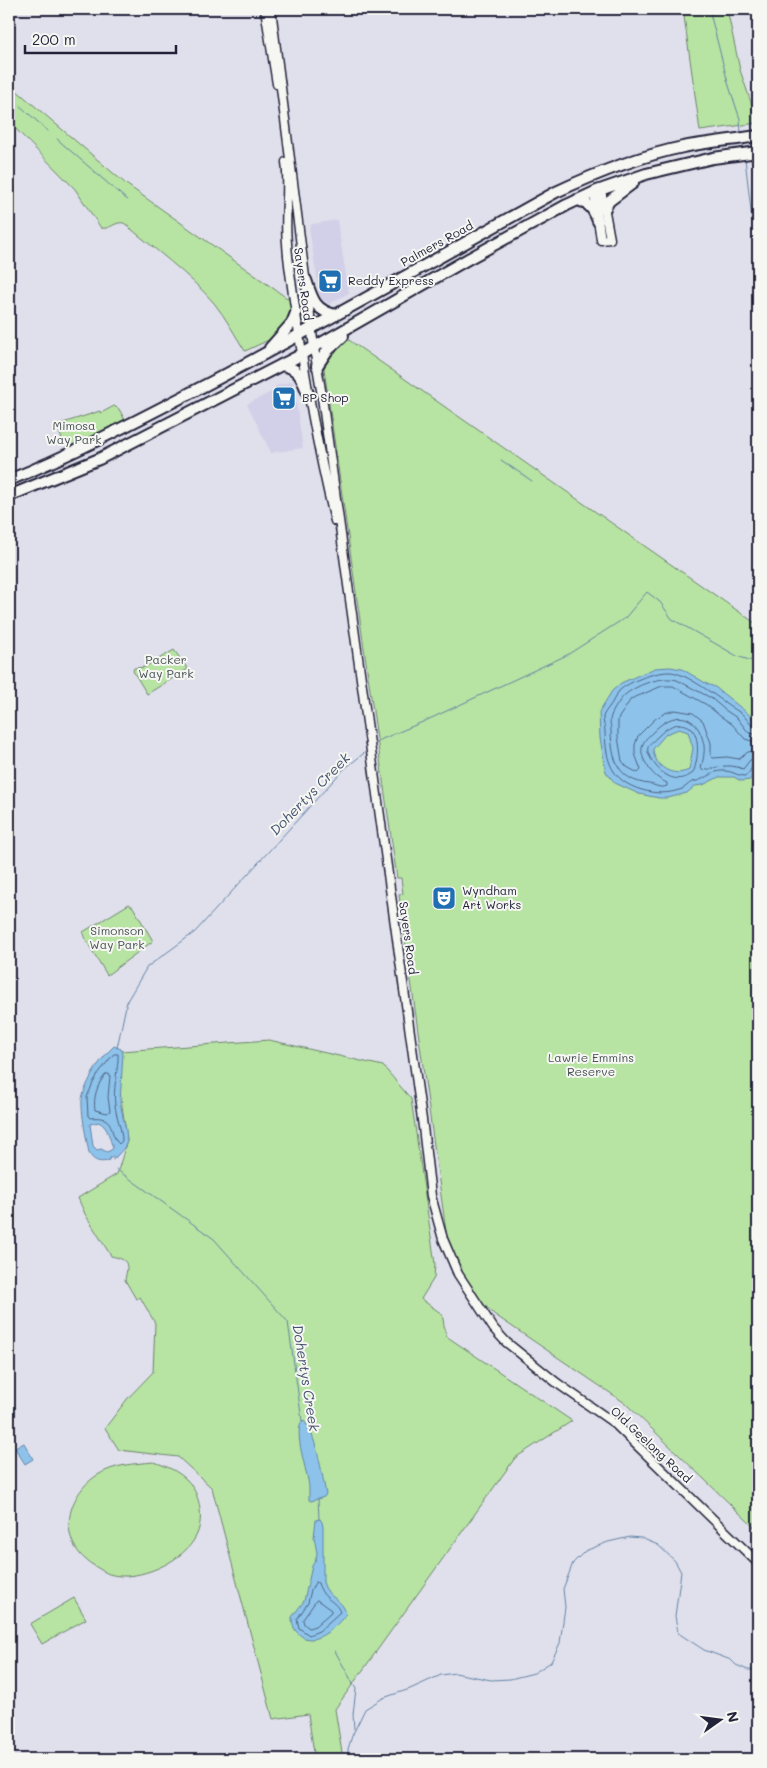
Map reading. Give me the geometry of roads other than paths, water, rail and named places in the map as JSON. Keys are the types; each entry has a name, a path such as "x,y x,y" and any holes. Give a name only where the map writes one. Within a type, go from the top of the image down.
{"highway":[{"name":"Palmers Road","path":"9,480 100,440 312,329 556,192 592,175 625,163 681,148 758,136"},
{"path":"9,496 99,459 314,348 528,225 577,200 646,174 713,158 758,152"},
{"path":"605,208 608,200 646,174"},
{"path":"592,175 598,191"},
{"path":"577,200 588,204 598,220"},
{"path":"306,280 317,306 322,311 336,315"},
{"path":"264,354 292,323 296,313"},
{"path":"317,366 327,352 352,326"},
{"path":"281,365 290,367 297,372 309,396"}],"main road":[{"name":"Sayers Road","path":"265,9 276,57 314,348 431,1196 443,1239 458,1274 480,1309"},
{"name":"Sayers Road","path":"271,9 288,171 287,243 296,313 320,461 344,560"},
{"path":"598,191 605,208 610,239 601,240 598,220 598,191"},
{"name":"Old Geelong Road","path":"480,1309 506,1342 557,1383 614,1423 758,1563"}],"water":[{"path":"670,667 682,669 715,687 751,716 758,728 758,759 757,766 750,780 741,781 734,777 719,777 703,785 695,786 687,793 668,798 639,794 615,783 606,772 600,738 599,712 612,691 621,683 655,668","holes":["679,729 688,732 693,748 689,770 677,773 665,769 657,761 653,749 666,734"]},
{"path":"114,1046 121,1049 123,1053 120,1103 127,1141 124,1148 115,1158 111,1157 108,1161 102,1162 94,1160 89,1153 82,1100 85,1088 92,1075","holes":["99,1122 107,1130 113,1148 107,1152 101,1149 97,1150 93,1146 90,1124"]},
{"path":"303,1420 312,1434 326,1494 324,1497 311,1501 309,1500 308,1480 299,1433"},
{"path":"24,1443 33,1459 25,1464 15,1448"},
{"path":"320,1519 323,1527 323,1582 328,1592 342,1605 346,1614 325,1634 312,1639 300,1635 293,1625 292,1617 304,1601 312,1566 316,1559 317,1553 314,1537 316,1520"}],"waterway":[{"name":"Dohertys Creek","path":"709,9 728,83 740,119 741,133"},
{"path":"9,96 48,131"},
{"path":"57,139 127,200"},
{"name":"Dohertys Creek","path":"743,142 744,150"},
{"name":"Dohertys Creek","path":"745,159 758,270"},
{"path":"501,460 532,481"},
{"name":"Dohertys Creek","path":"373,746 382,739 567,655 625,618 647,592 660,602 672,619 737,656 758,663"},
{"name":"Dohertys Creek","path":"117,1048 127,1001 147,967 195,932 343,770 368,750"},
{"name":"Dohertys Creek","path":"116,1169 214,1239 288,1322 302,1421"},
{"name":"Dohertys Creek","path":"318,1498 319,1519"},
{"path":"348,1759 348,1749 352,1736 365,1709 383,1698 410,1689 441,1675 455,1673 491,1680 510,1679 534,1673 551,1662 560,1643 565,1607 563,1589 573,1563 585,1551 608,1542 630,1537 641,1538 658,1545 675,1561 681,1572 675,1616 678,1633 704,1650 731,1660 736,1665 748,1670 758,1670"},
{"name":"Dohertys Creek","path":"335,1651 356,1689 353,1714 354,1729"}],"place":[{"name":"Reddy Express","path":"330,281"},
{"name":"BP Shop","path":"284,398"},
{"name":"Wyndham Art Works","path":"444,898"}],"park label":[{"name":"Mimosa Way Park","path":"74,433"},
{"name":"Packer Way Park","path":"166,667"},
{"name":"Simonson Way Park","path":"117,938"},
{"name":"Lawrie Emmins Reserve","path":"591,1065"}]}
